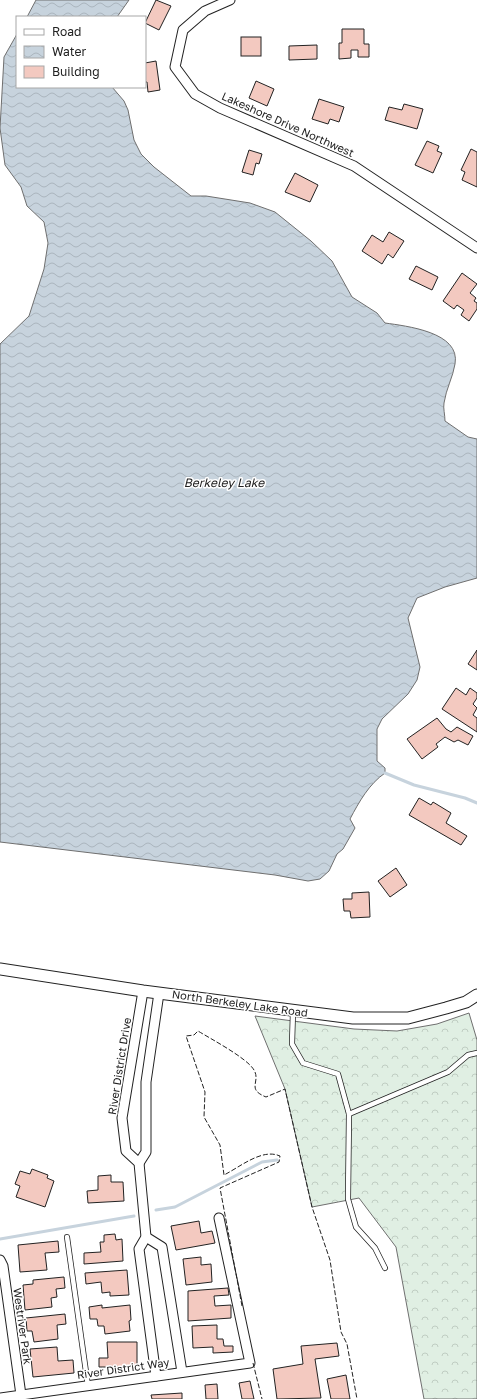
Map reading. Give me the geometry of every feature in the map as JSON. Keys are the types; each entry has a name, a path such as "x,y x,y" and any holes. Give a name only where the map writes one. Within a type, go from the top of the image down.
{"street":[{"name":"Lakeshore Drive Northwest","path":"230,0 205,11 184,30 175,67 195,94 220,108 354,166 477,248"},
{"name":"North Berkeley Lake Road","path":"0,969 143,991 353,1018 408,1018 453,1006 477,995"},
{"name":"River District Drive","path":"139,1163 126,1151 122,1118 143,991"},
{"path":"156,1376 139,1249 146,1237 139,1163 146,1152 146,1084 159,993"},
{"path":"128,1083 146,1084"},
{"name":"River District Way","path":"0,1398 250,1363 219,1218"},
{"path":"146,1237 162,1247 182,1372"},
{"name":"Westriver Park","path":"0,1260 3,1266 21,1395"}],"lane":[{"path":"293,1011 292,1044 303,1063 338,1074 349,1114 348,1199 356,1227 375,1248 385,1268"},
{"path":"349,1114 448,1072 468,1055 477,1053"},
{"path":"67,1237 88,1386"}],"green space":[{"path":"469,1013 477,1040 477,1399 424,1399 396,1247 359,1198 312,1207 285,1089 255,1016 354,1029 397,1031 437,1024"}],"water":[{"path":"36,0 129,0 118,16 28,16"},
{"name":"Berkeley Lake","path":"16,36 16,88 113,88 124,101 128,110 134,140 141,154 154,167 191,196 206,196 250,203 275,212 311,241 332,261 352,297 377,313 385,323 406,326 430,333 441,338 450,345 455,353 454,369 444,403 445,421 468,437 477,439 477,578 445,587 417,598 408,618 420,667 417,680 408,694 382,719 377,729 377,761 385,768 385,773 374,782 361,800 350,819 355,828 343,849 337,854 329,871 320,879 308,881 275,875 0,842 0,344 29,316 44,269 48,243 44,222 27,206 21,187 5,165 0,128 4,57"}],"building":[{"path":"156,0 171,6 159,30 146,24"},
{"path":"342,29 364,29 364,44 369,44 369,57 358,57 358,50 351,50 351,58 339,59 339,43 342,43"},
{"path":"241,37 261,37 261,56 241,56"},
{"path":"317,45 317,59 289,60 289,46"},
{"path":"156,61 160,90 148,92 146,82 146,63"},
{"path":"256,81 274,89 267,106 249,98"},
{"path":"319,99 344,107 339,122 330,119 328,124 312,119"},
{"path":"404,104 423,109 417,129 385,120 389,107 402,110"},
{"path":"427,141 439,146 437,151 442,153 433,173 415,165"},
{"path":"471,149 477,152 477,187 462,180 465,172 461,170"},
{"path":"249,150 262,154 259,164 256,163 253,175 242,172"},
{"path":"295,173 318,185 310,202 285,192"},
{"path":"389,232 404,241 393,258 388,254 382,264 362,251 372,235 383,242"},
{"path":"416,266 438,277 432,290 409,279"},
{"path":"462,273 477,284 470,293 476,298 474,301 477,303 477,309 469,321 461,315 464,310 457,305 454,309 443,301"},
{"path":"477,650 477,670 468,664"},
{"path":"456,688 466,695 470,688 477,693 477,698 473,704 477,708 473,715 477,718 477,732 442,709"},
{"path":"437,718 446,729 451,732 457,727 473,736 468,745 458,740 454,742 445,737 436,744 438,747 422,759 407,739"},
{"path":"419,798 431,805 433,802 451,813 446,823 467,836 461,845 409,815"},
{"path":"396,868 407,885 390,897 378,881"},
{"path":"369,892 370,917 351,918 350,911 344,911 343,899 352,899 352,893"},
{"path":"32,1169 48,1175 47,1178 54,1181 45,1207 16,1197 20,1186 15,1184 20,1171 30,1174"},
{"path":"111,1175 111,1182 123,1182 124,1201 88,1203 87,1191 98,1190 98,1176"},
{"path":"199,1221 201,1233 212,1231 215,1243 176,1250 171,1226"},
{"path":"115,1234 116,1240 122,1239 123,1261 84,1264 84,1253 101,1252 100,1242 104,1242 104,1235"},
{"path":"58,1241 59,1252 45,1253 47,1270 20,1272 18,1245"},
{"path":"201,1257 201,1265 211,1264 212,1282 186,1285 183,1259"},
{"path":"127,1270 129,1295 110,1296 110,1292 102,1293 101,1282 86,1284 85,1273"},
{"path":"64,1277 65,1288 56,1289 57,1297 51,1298 52,1307 25,1310 23,1285 33,1284 33,1280"},
{"path":"228,1288 229,1295 214,1296 215,1306 231,1305 231,1318 188,1321 188,1291"},
{"path":"102,1305 102,1308 130,1305 130,1331 105,1334 104,1326 98,1326 97,1319 90,1319 89,1307"},
{"path":"65,1314 66,1324 57,1325 58,1339 34,1342 32,1331 27,1331 26,1318"},
{"path":"217,1325 217,1339 223,1339 224,1346 233,1346 233,1352 213,1353 213,1347 193,1348 192,1326"},
{"path":"107,1342 137,1342 137,1367 99,1367 99,1358 108,1358"},
{"path":"337,1343 339,1356 315,1359 321,1398 277,1399 273,1369 303,1364 301,1346"},
{"path":"57,1347 58,1361 73,1360 74,1373 33,1377 30,1349"},
{"path":"346,1375 350,1399 331,1399 327,1379"},
{"path":"250,1381 254,1399 242,1399 239,1383"},
{"path":"217,1384 218,1399 206,1399 205,1385"},
{"path":"182,1393 182,1399 152,1399 151,1395"}],"waterway":[{"path":"385,773 414,785 465,798 477,803"},
{"path":"156,1210 175,1207 262,1162 277,1160"},
{"path":"0,1239 134,1216"}],"fence":[{"path":"242,1306 220,1188 279,1162 280,1156 273,1154 259,1156 224,1175 220,1145 204,1117 205,1092 186,1036 194,1035 198,1031 237,1054 250,1065 256,1074 255,1088 260,1094 266,1097 285,1089 312,1207 330,1260 341,1332 347,1344 357,1399"},
{"path":"253,1363 262,1399"}]}
